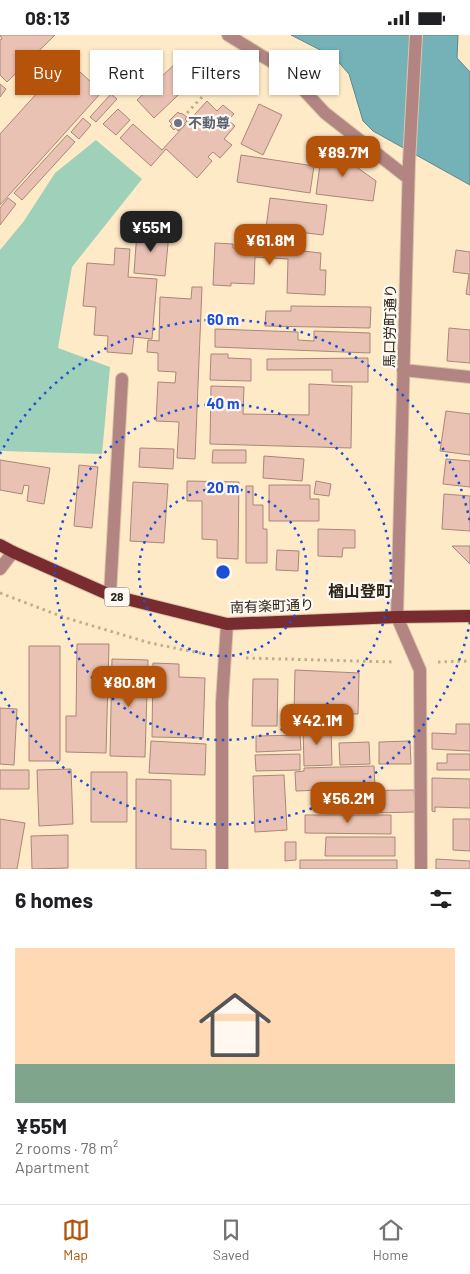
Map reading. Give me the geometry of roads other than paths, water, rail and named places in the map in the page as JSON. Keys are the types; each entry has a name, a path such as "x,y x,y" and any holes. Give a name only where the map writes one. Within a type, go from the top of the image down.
{"main road":[{"name":"南有楽町通り","path":"0,545 110,595 227,624 470,616"}],"street":[{"path":"228,35 285,71 324,113 408,178"},
{"name":"馬口労町通り","path":"397,617 408,178 416,35"},
{"path":"404,370 470,377"},
{"path":"110,595 122,379"},
{"path":"0,569 13,552"},
{"path":"397,617 420,670 421,869"},
{"path":"222,869 222,701 227,624"}],"water":[{"path":"291,35 458,35 457,58 470,72 470,185 373,131 363,121 349,74 339,63 339,50 320,50"}],"place":[{"name":"不動尊","path":"178,123"}],"district":[{"name":"楢山登町","path":"360,591"}]}
